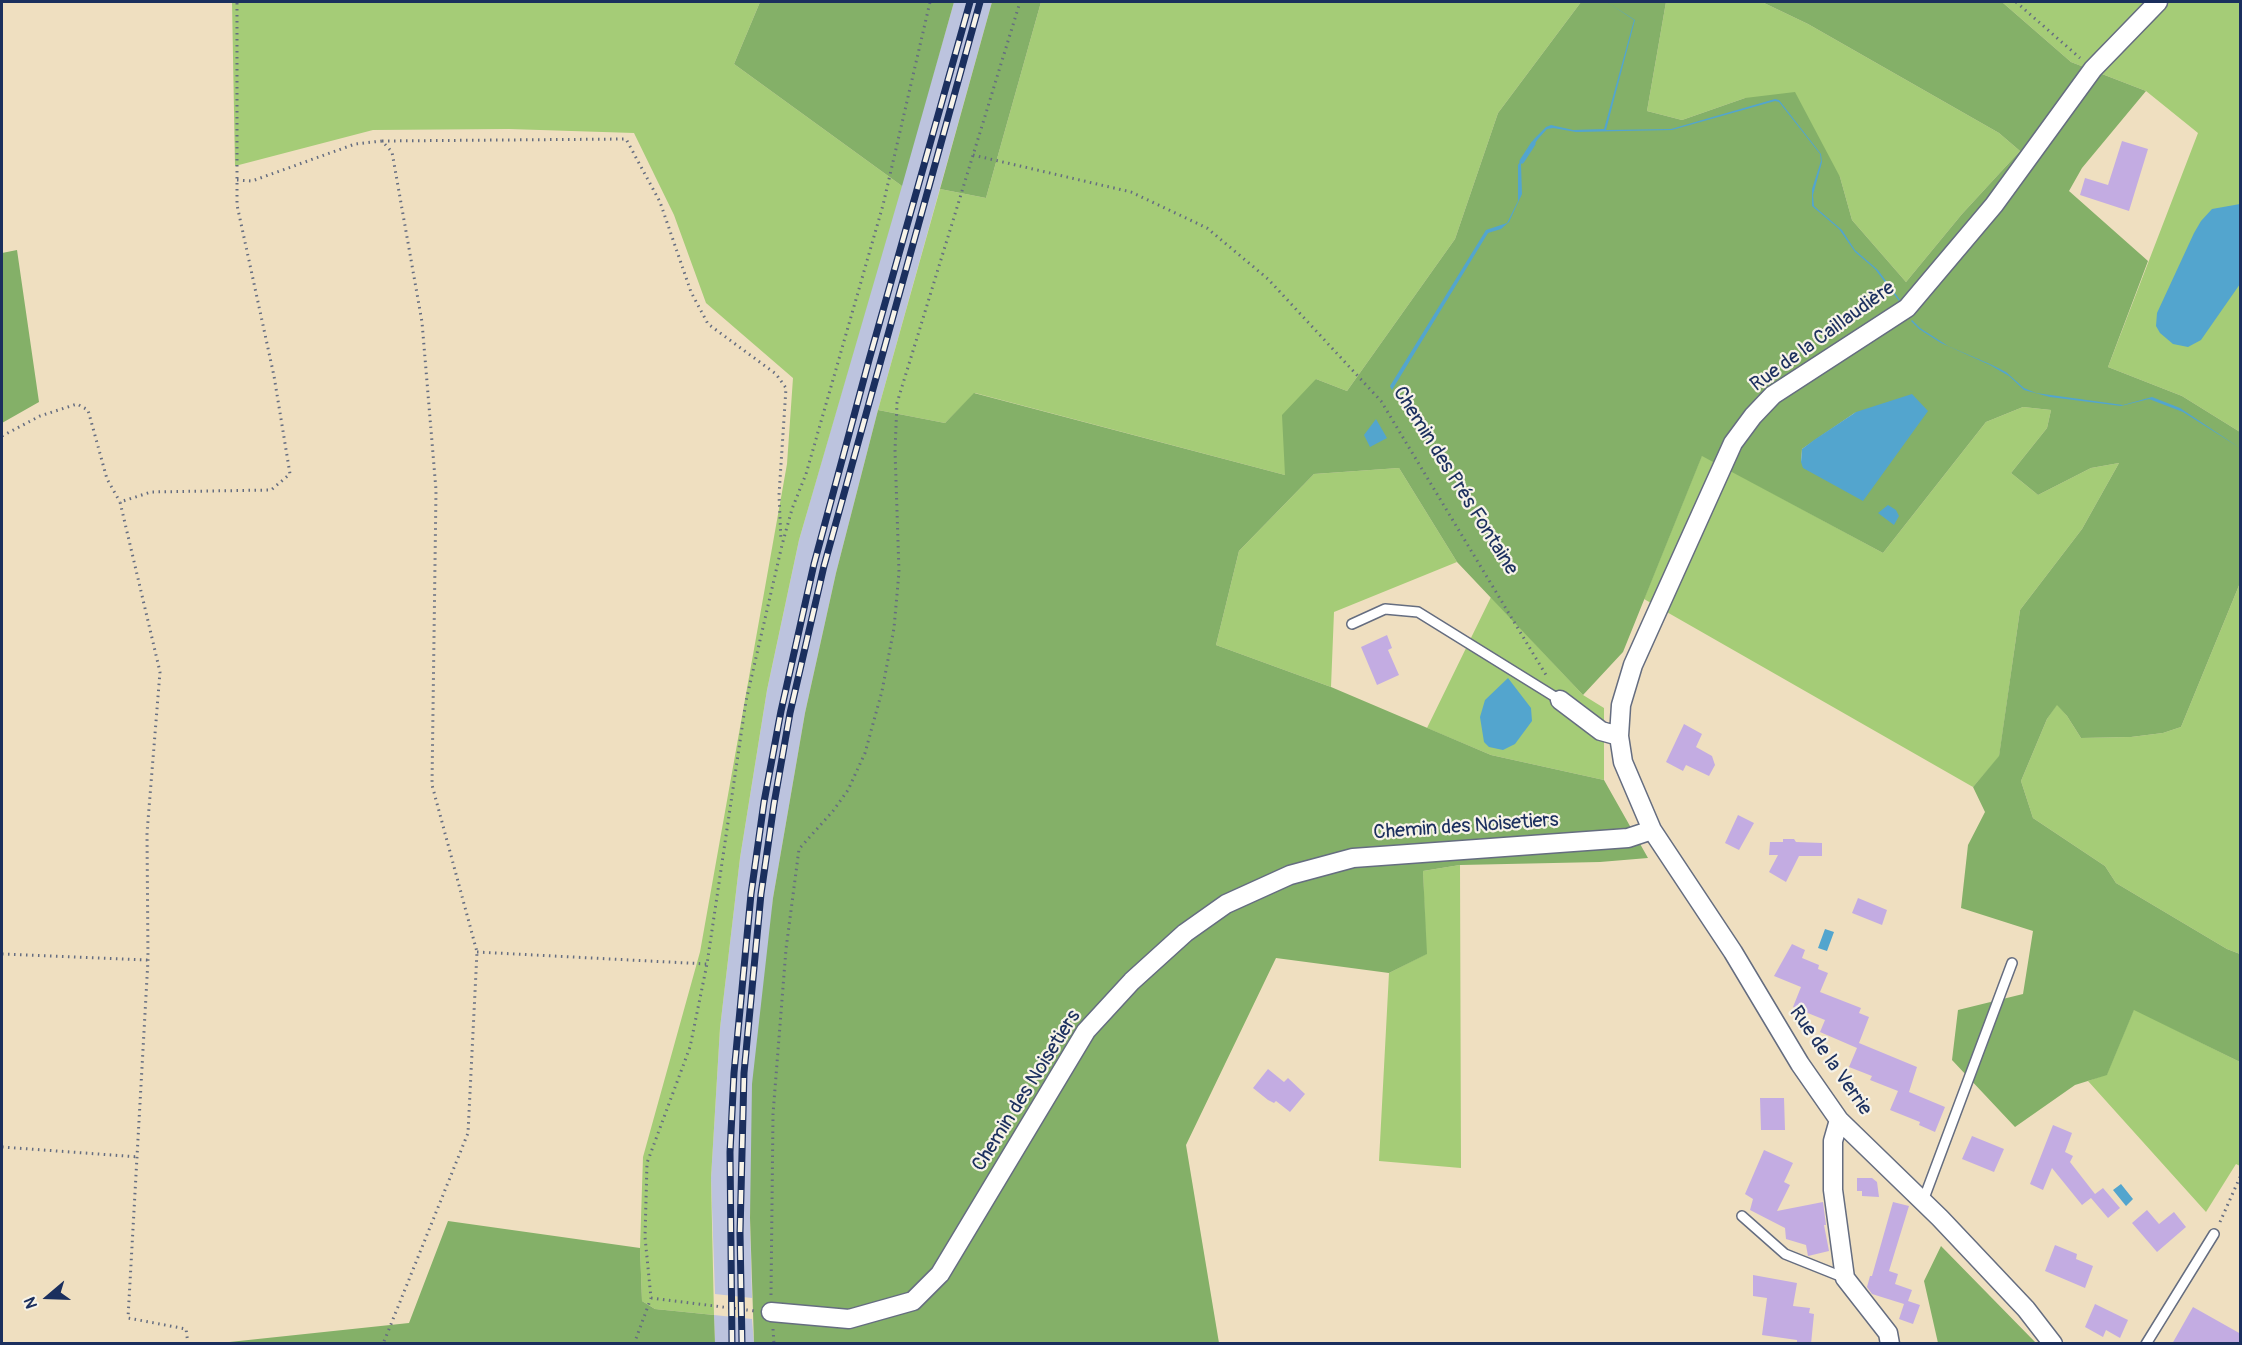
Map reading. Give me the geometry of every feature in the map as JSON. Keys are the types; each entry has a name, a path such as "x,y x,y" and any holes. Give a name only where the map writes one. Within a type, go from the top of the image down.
{"street":[{"name":"Rue de la Caillaudière","path":"1652,830 1623,762 1619,736 1622,705 1633,664 1733,443 1753,416 1773,395 1907,308 1994,206 2092,69 2158,2"},
{"path":"1560,700 1601,731 1619,736"},
{"name":"Chemin des Noisetiers","path":"771,1312 849,1319 912,1301 940,1274 1086,1031 1132,981 1185,933 1226,904 1290,875 1353,858 1628,838 1652,830"},
{"name":"Rue de la Verrie","path":"1652,830 1733,952 1800,1064 1839,1120 1923,1202 2026,1309 2053,1344"},
{"path":"1839,1120 1833,1141 1833,1190 1845,1278 1888,1333 1890,1344"}],"lane":[{"path":"1352,624 1385,609 1418,612 1560,700"},
{"path":"1923,1202 2012,963"},
{"path":"1742,1216 1785,1254 1845,1278"},
{"path":"2146,1344 2214,1234"}],"path":[{"path":"120,501 151,492 271,490 290,474 274,376 237,205 237,2"},
{"path":"634,1344 651,1298 645,1237 647,1163 690,1047 707,964 747,700 782,545 792,509 806,474 883,206 930,2"},
{"path":"651,1298 771,1312 772,1114 786,950 799,849 833,812 848,790 865,753 882,691 894,628 899,572 895,450 897,403 1020,2"},
{"path":"2016,2 2092,69"},
{"path":"237,180 252,181 355,144 382,141 626,139 660,202 691,292 708,324 776,374 786,388 779,495 782,545"},
{"path":"382,141 392,152 422,322 436,490 432,785 477,952 468,1133 383,1344"},
{"name":"Chemin des Prés Fontaine","path":"973,155 1131,192 1207,228 1268,279 1381,401 1560,700"},
{"path":"2,436 40,417 77,404 88,410 106,479 120,501 160,672 147,833 148,960 139,1157 128,1318 186,1329 188,1344"},
{"path":"477,952 707,964"},
{"path":"2,954 148,960"},
{"path":"2,1147 139,1157"},
{"path":"2214,1234 2241,1178"}],"shaded area":[{"path":"954,2 992,2 878,410 836,573 805,713 773,898 750,1218 752,1298 715,1294 711,1178 720,1028 740,858 767,690 799,540"},
{"path":"714,1315 752,1319 754,1343 715,1343"}],"green space":[{"path":"232,2 760,2 734,64 902,186 799,540 767,690 740,858 720,1028 711,1178 714,1315 655,1309 642,1301 640,1248 643,1157 700,952 787,464 793,378 706,303 674,215 634,133 509,129 373,130 235,166"},
{"path":"760,2 954,2 902,186 734,64"},
{"path":"992,2 1041,2 986,198 940,189"},
{"path":"1041,2 1581,2 1498,113 1455,239 1347,391 1316,379 1285,475 975,393 945,423 878,410 940,189 986,198"},
{"path":"1581,2 1666,2 1647,111 1682,120 1745,98 1795,92 1840,177 1852,220 1906,282 1962,214 2020,151 1999,133 1808,24 1762,2 2002,2 2071,62 2146,91 2082,168 2069,191 2148,261 2108,367 2182,396 2240,432 2240,583 2181,727 2163,733 2131,737 2081,738 2057,705 2047,719 2021,781 2033,818 2105,866 2116,883 2227,949 2240,954 2240,1062 2134,1010 2107,1075 2075,1085 2015,1127 1952,1060 1958,1010 2023,994 2033,931 1961,908 1968,845 1985,812 1973,787 1999,756 2020,610 2082,529 2119,463 2091,468 2038,495 2011,473 2047,428 2051,410 2023,407 1986,422 1883,553 1702,456 1623,652 1583,695 1457,562 1399,468 1314,474 1239,551 1216,645 1331,687 1491,755 1604,780 1648,858 1600,862 1460,865 1423,871 1427,954 1389,973 1276,958 1186,1145 1219,1343 754,1344 750,1218 752,1084 773,898 805,713 836,573 878,410 945,423 974,393 1285,475 1282,415 1316,379 1347,391 1455,239 1498,113","holes":["1856,412 1801,462 1802,449"]},
{"path":"1666,2 1762,2 1808,24 1999,133 2020,151 1962,214 1906,282 1852,220 1840,177 1745,98 1682,120 1647,111"},
{"path":"2002,2 2240,2 2240,432 2182,396 2108,367 2198,133 2146,91 2071,62"},
{"path":"17,250 39,402 2,423 2,253"},
{"path":"2023,407 2051,410 2047,428 2011,473 2038,495 2091,468 2119,463 2082,529 2020,610 1999,757 1973,787 1644,599 1702,455 1883,553 1986,422"},
{"path":"1399,468 1457,562 1334,612 1331,687 1216,645 1239,551 1314,474"},
{"path":"2240,583 2240,954 2227,949 2116,883 2105,866 2033,818 2021,781 2047,719 2057,704 2081,738 2131,737 2163,733 2181,727"},
{"path":"1491,597 1583,695 1604,708 1604,780 1491,755 1427,728"},
{"path":"1460,865 1461,1168 1379,1161 1389,973 1426,954 1423,871"},
{"path":"2134,1009 2240,1062 2240,1166 2236,1164 2206,1212 2088,1081 2107,1074"},
{"path":"448,1221 640,1248 642,1301 655,1309 714,1315 715,1343 220,1343 409,1323"},
{"path":"1941,1246 2036,1343 1938,1343 1924,1281"}],"water":[{"path":"1607,2 1635,20 1606,130 1671,129 1775,99 1779,100 1821,154 1822,162 1813,195 1814,206 1842,230 1855,250 1878,270 1900,300 1875,269 1855,252 1839,229 1812,206 1812,189 1821,161 1820,154 1779,102 1775,101 1672,130 1576,132 1547,129 1521,164 1522,194 1509,222 1501,229 1488,233 1392,390 1390,386 1486,230 1507,223 1518,201 1518,165 1534,139 1551,125 1573,130 1604,129 1634,20"},
{"path":"2240,204 2240,284 2201,340 2188,347 2173,344 2160,333 2156,326 2157,313 2194,233 2212,209"},
{"path":"1912,320 1920,328 1948,346 2006,372 2024,388 2036,393 2123,405 2152,397 2180,408 2240,448 2183,412 2149,399 2121,406 2050,397 2024,390 2009,376 1990,365 1941,343 1919,329"},
{"path":"1912,394 1928,411 1863,501 1803,468 1802,449 1814,440 1856,412"},
{"path":"1376,419 1387,438 1370,447 1364,435"},
{"path":"1888,505 1896,510 1899,516 1894,525 1878,513"},
{"path":"1508,678 1531,708 1532,721 1515,744 1503,750 1489,747 1484,742 1480,717 1485,700"},
{"path":"1825,929 1834,932 1827,951 1818,948"},
{"path":"2121,1184 2133,1199 2126,1206 2113,1190"}],"building":[{"path":"2122,141 2148,149 2129,211 2080,195 2085,178 2108,185"},
{"path":"1387,635 1392,648 1388,650 1399,675 1377,685 1361,647"},
{"path":"1684,724 1702,734 1696,747 1712,756 1715,765 1709,776 1686,765 1683,771 1666,762"},
{"path":"1738,815 1754,823 1739,850 1725,843"},
{"path":"1783,839 1822,843 1822,856 1799,856 1786,882 1769,872 1778,855 1769,855 1770,842 1783,842"},
{"path":"1858,898 1887,910 1882,925 1852,913"},
{"path":"1792,944 1805,950 1802,958 1819,965 1818,969 1828,973 1820,992 1861,1008 1859,1013 1869,1017 1859,1043 1917,1067 1909,1092 1945,1107 1935,1132 1919,1125 1920,1122 1890,1110 1898,1091 1870,1080 1872,1076 1849,1067 1857,1048 1820,1032 1825,1020 1793,1007 1801,987 1774,976"},
{"path":"1268,1069 1284,1082 1288,1078 1305,1094 1290,1112 1276,1101 1274,1103 1268,1100 1253,1088"},
{"path":"1760,1098 1784,1098 1785,1130 1761,1130"},
{"path":"2053,1125 2072,1133 2065,1152 2073,1156 2070,1162 2095,1194 2103,1188 2120,1208 2108,1218 2091,1198 2082,1205 2052,1168 2043,1190 2030,1184"},
{"path":"1972,1136 2004,1149 1994,1172 1962,1159"},
{"path":"1764,1150 1793,1163 1784,1182 1790,1185 1777,1211 1823,1202 1826,1225 1824,1225 1829,1251 1808,1256 1806,1245 1786,1239 1785,1228 1750,1210 1753,1199 1745,1194"},
{"path":"1857,1178 1872,1178 1877,1182 1879,1197 1862,1196 1862,1191 1857,1191"},
{"path":"1893,1202 1909,1206 1889,1271 1898,1274 1895,1284 1912,1290 1908,1301 1920,1305 1913,1324 1899,1319 1904,1304 1872,1294 1867,1287"},
{"path":"2147,1210 2159,1224 2174,1212 2186,1227 2157,1252 2132,1223"},
{"path":"2055,1245 2077,1254 2076,1259 2093,1266 2085,1288 2045,1271"},
{"path":"1753,1275 1797,1283 1793,1306 1810,1308 1809,1313 1814,1314 1811,1344 1797,1344 1797,1340 1762,1335 1767,1298 1753,1296"},
{"path":"2095,1304 2128,1320 2120,1338 2106,1330 2103,1337 2085,1327"},
{"path":"2193,1307 2241,1334 2241,1344 2172,1344"}],"waterway":[{"path":"1522,161 1533,144"}],"railway":[{"path":"732,1344 730,1152 734,1073 751,894 764,802 781,711 814,564 970,2"},
{"path":"742,1344 740,1233 744,1073 761,894 790,713 824,566 980,2"}]}
